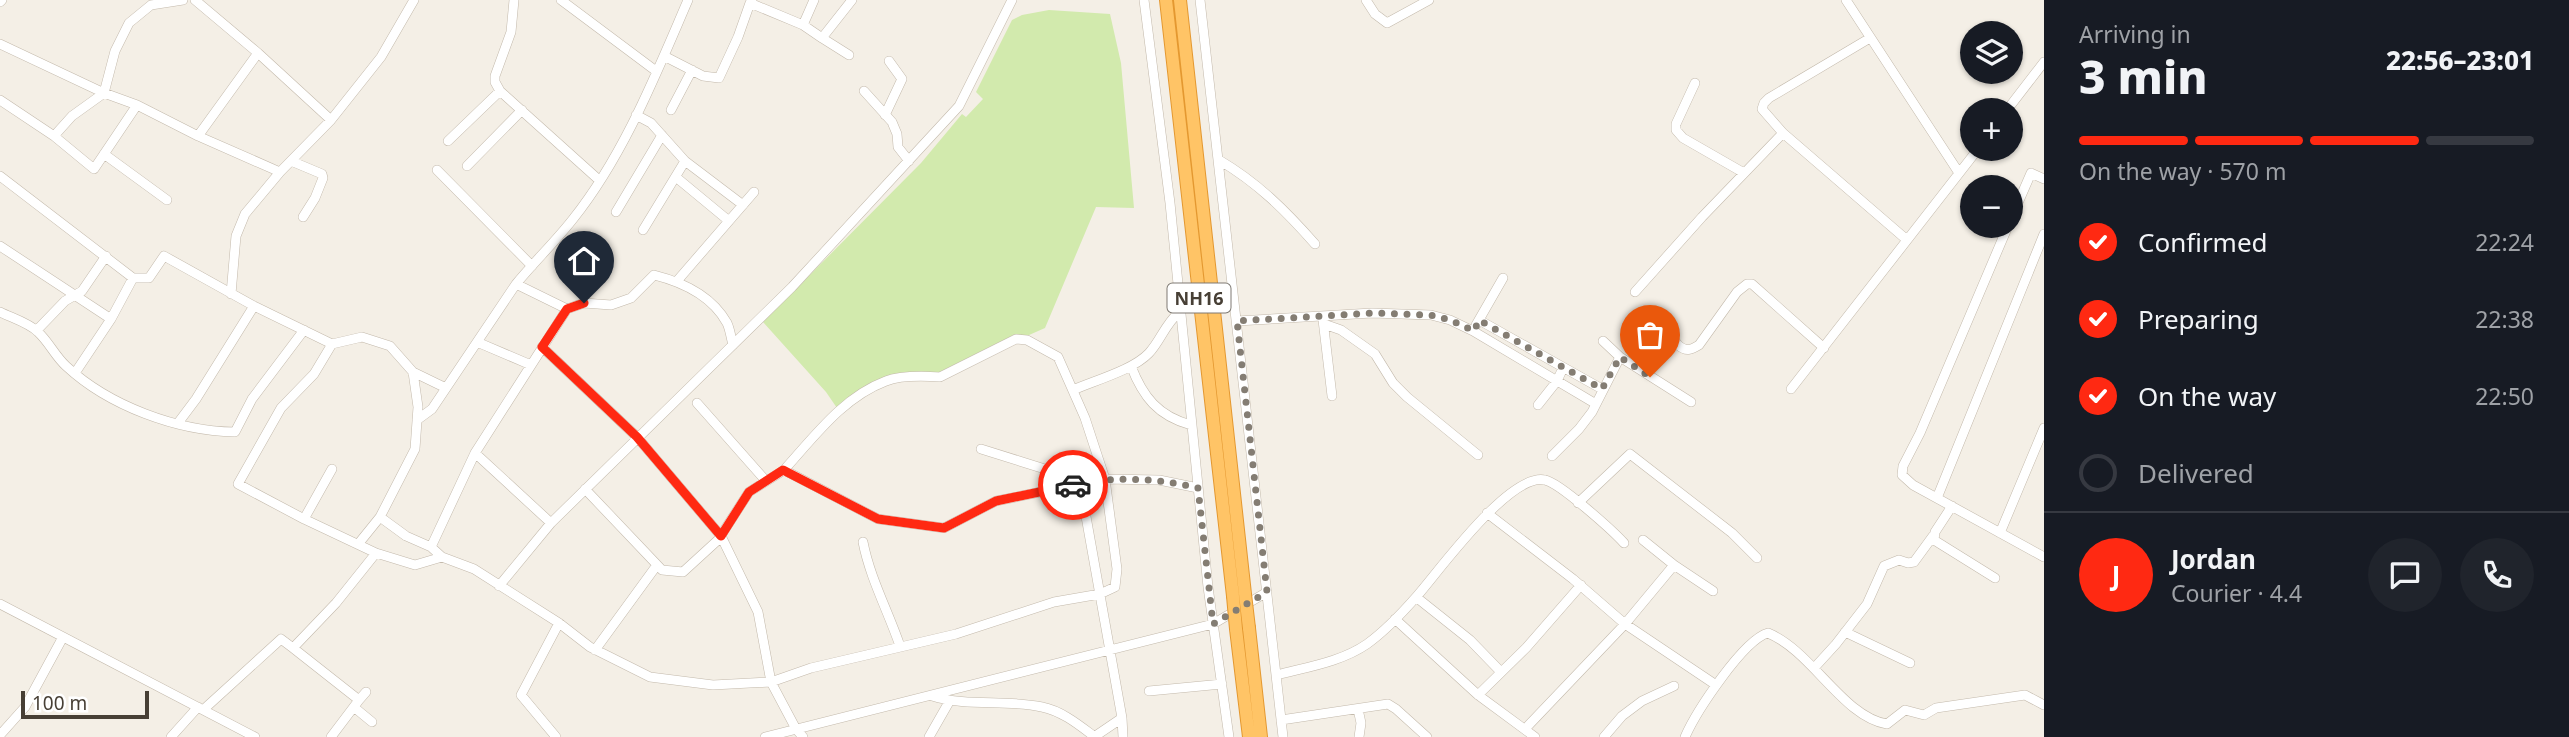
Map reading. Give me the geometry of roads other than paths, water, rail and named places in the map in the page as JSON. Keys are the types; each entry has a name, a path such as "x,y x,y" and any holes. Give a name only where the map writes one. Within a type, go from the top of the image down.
{"highway":[{"name":"NH16","path":"1166,0 1239,595"},
{"name":"NH16","path":"1180,0 1239,595 1249,737"},
{"name":"NH16","path":"1242,628 1261,737"}],"street":[{"path":"54,136 72,116 104,93 115,51 129,23 151,5 183,0"},
{"path":"195,0 331,120"},
{"path":"231,293 236,236 245,214 280,172 331,120 382,57 414,0"},
{"path":"514,0 511,32 495,82 500,90 599,180"},
{"path":"561,0 656,71"},
{"path":"417,420 432,409 516,284 573,218 599,180 636,115 688,0"},
{"path":"803,25 814,0"},
{"path":"822,38 852,0"},
{"path":"499,586 551,523 792,287 959,106 1012,0"},
{"path":"1144,0 1170,204 1213,624 1229,737"},
{"path":"1200,0 1283,737"},
{"path":"1366,0 1375,14 1387,23 1429,0"},
{"path":"1846,0 1959,173"},
{"path":"664,56 715,79 722,75 751,2 803,25 849,55"},
{"path":"1870,38 1764,103 1762,109 1783,133 1907,240"},
{"path":"0,44 280,172"},
{"path":"198,136 258,53"},
{"path":"885,115 902,79 889,61"},
{"path":"2016,98 2044,62"},
{"path":"671,110 692,70"},
{"path":"1695,83 1676,124 1676,131 1683,138 1744,173"},
{"path":"448,141 500,90"},
{"path":"864,91 895,128 899,150 909,160"},
{"path":"0,100 54,136 94,169 137,105"},
{"path":"467,166 522,110"},
{"path":"636,115 651,123 685,161 743,205"},
{"path":"1635,292 1783,133"},
{"path":"616,212 662,135"},
{"path":"104,154 167,200"},
{"path":"1219,160 1239,172 1280,205 1315,244"},
{"path":"291,161 322,174 323,178 303,217"},
{"path":"643,230 685,161"},
{"path":"1791,388 1968,161"},
{"path":"437,170 532,266"},
{"path":"2023,191 2031,173 2044,179"},
{"path":"0,176 133,278 149,278 164,256 254,306 332,344 362,337 390,346 414,372 446,388"},
{"path":"677,178 729,221"},
{"path":"677,281 754,192"},
{"path":"1937,498 2044,234"},
{"path":"2003,238 1925,422 1903,466 1902,475 1906,481 2044,557"},
{"path":"0,246 111,319"},
{"path":"37,330 65,301 82,291 106,256"},
{"path":"431,547 475,453 567,309 584,303 611,305 631,298 654,275 677,281 705,298 727,323 733,345"},
{"path":"75,373 111,319 133,278"},
{"path":"1474,331 1503,278"},
{"path":"516,284 567,309"},
{"path":"1653,313 1678,345 1691,350 1699,345 1737,292 1746,284 1752,284 1824,348"},
{"path":"178,423 254,306"},
{"path":"0,312 37,330 65,365 106,398 156,418 217,432 235,432 252,399 304,330"},
{"path":"1073,390 1131,366 1152,350 1169,321 1179,312"},
{"path":"1237,321 1323,320 1372,313 1430,315 1450,320 1474,331 1597,404"},
{"path":"1323,320 1332,396"},
{"path":"1323,320 1375,354 1393,383 1407,397 1478,455"},
{"path":"1479,320 1602,389"},
{"path":"380,517 406,536 431,547 442,557 474,569 559,623 595,650 650,677 713,685 771,681 811,668 956,634 1054,602 1100,594 1115,587 1117,580 1105,479 1086,418 1058,356 1027,340 1016,339 940,377 887,381 845,405 783,470 749,492 721,536 683,572 662,570 585,489"},
{"path":"1603,341 1620,357 1690,402"},
{"path":"477,342 531,365"},
{"path":"332,344 314,374 281,408 238,484 304,519 376,552 415,565 442,557"},
{"path":"542,347 637,437 721,536 758,612 771,681 796,729 803,737"},
{"path":"1552,456 1579,429 1597,404 1602,389 1620,357"},
{"path":"1131,366 1138,384 1153,407 1178,422 1191,425"},
{"path":"1538,405 1557,381 1563,368"},
{"path":"359,543 380,517 415,449 418,408 414,372"},
{"path":"698,403 766,481"},
{"path":"2000,533 2044,428"},
{"path":"981,449 1080,483"},
{"path":"475,453 551,523"},
{"path":"1578,503 1630,454 1732,533 1757,558"},
{"path":"304,519 331,469"},
{"path":"783,470 878,519 944,528 996,501 1105,479 1159,480 1198,488"},
{"path":"1277,675 1326,662 1354,652 1369,643 1416,597 1488,513 1518,488 1535,480 1554,484 1624,544"},
{"path":"1080,483 1124,737"},
{"path":"1815,667 1867,604 1884,566 1899,560 1914,562 1952,506"},
{"path":"1488,513 1581,585 1625,624 1716,685"},
{"path":"1933,536 1938,543 1995,578"},
{"path":"1643,540 1713,591"},
{"path":"863,542 868,565 881,592 900,646"},
{"path":"293,648 336,603 376,552"},
{"path":"595,650 657,565"},
{"path":"1525,729 1625,624 1674,565"},
{"path":"1478,695 1526,648 1581,585"},
{"path":"765,737 1213,624 1267,592"},
{"path":"1416,597 1470,640 1501,672"},
{"path":"0,604 255,737"},
{"path":"1395,619 1478,695 1535,737"},
{"path":"556,737 521,695 559,623"},
{"path":"1845,632 1910,663"},
{"path":"1685,737 1716,685 1752,643 1768,633 1775,635 1815,667 1847,701 1874,722 1887,724 1905,710 1924,715 1936,708 2025,695 2044,705"},
{"path":"0,735 25,707 63,637"},
{"path":"171,737 281,639 357,704 372,722"},
{"path":"1149,691 1222,684"},
{"path":"1604,737 1622,716 1642,701 1674,685"},
{"path":"331,737 366,692"},
{"path":"930,696 949,702 1042,707 1065,716 1094,737 1122,718"},
{"path":"929,737 949,702"},
{"path":"1281,720 1388,704 1427,737"},
{"path":"1358,709 1361,723 1359,737"}]}
